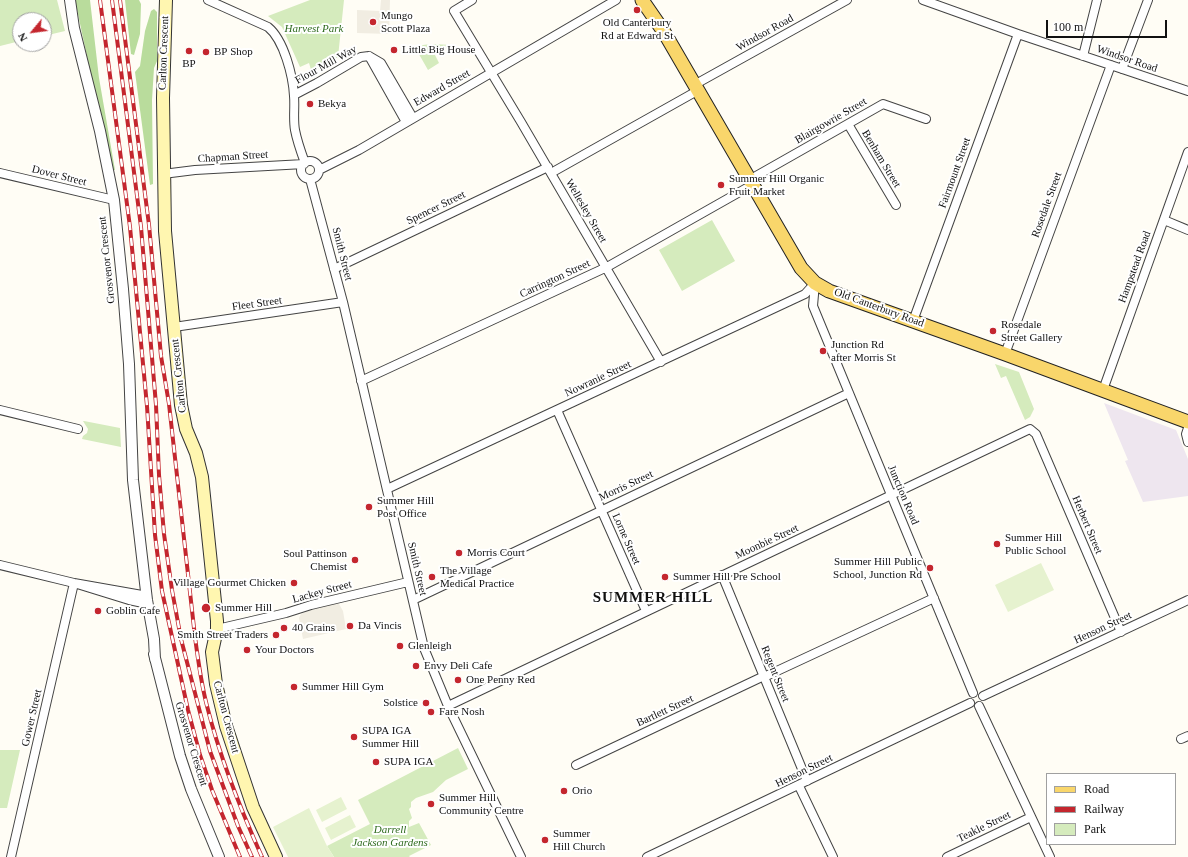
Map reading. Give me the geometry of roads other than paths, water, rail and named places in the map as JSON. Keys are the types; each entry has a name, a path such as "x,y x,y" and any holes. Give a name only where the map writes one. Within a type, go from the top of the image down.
{"main road":[{"name":"Carlton Crescent","path":"166,0 163,71 163,174 166,246 183,417 196,453 202,477 216,604 217,629 212,647 212,657 222,713 253,807 276,857"},
{"name":"Old Canterbury Road","path":"642,0 664,32 802,268 815,282 829,291 1188,422"}],"street":[{"name":"Grosvenor Crescent","path":"70,0 74,28 100,131 114,200 123,289 128,364 131,448 137,523 136,538 149,640 180,756 191,789 219,857"},
{"path":"208,0 262,24 274,32 289,68 294,95 295,129 304,164 302,167 302,172 305,177 310,179 316,176 319,170 317,165 313,162 304,164"},
{"name":"Wellesley Street","path":"472,0 454,11 607,267 661,362"},
{"name":"Edward Street","path":"319,170 358,150 616,0"},
{"name":"Windsor Road","path":"696,88 847,0"},
{"name":"Windsor Road","path":"923,0 1018,34 1188,91"},
{"path":"1083,56 1096,0"},
{"path":"1122,69 1148,0"},
{"name":"Fairmount Street","path":"913,321 1018,34"},
{"name":"Flour Mill Way","path":"294,95 360,57 369,56 381,63 409,120"},
{"name":"Rosedale Street","path":"1005,354 1111,65"},
{"name":"Spencer Street","path":"334,269 549,170 696,88"},
{"name":"Blairgowrie Street","path":"751,183 883,104 926,119"},
{"name":"Benham Street","path":"848,124 896,205"},
{"name":"Hampstead Road","path":"1103,390 1187,156"},
{"name":"Chapman Street","path":"163,174 174,174 183,171 304,164"},
{"name":"Dover Street","path":"0,173 114,200"},
{"name":"Smith Street","path":"310,179 334,269 424,648 448,706 521,857"},
{"name":"Carrington Street","path":"361,381 607,267 751,183"},
{"path":"1164,220 1188,230"},
{"name":"Nowranie Street","path":"387,489 805,294 815,282"},
{"name":"Junction Road","path":"813,306 815,282"},
{"name":"Junction Road","path":"805,294 810,304 813,306 973,693"},
{"name":"Fleet Street","path":"174,327 342,302"},
{"name":"Morris Street","path":"413,600 849,393"},
{"path":"0,410 78,429"},
{"name":"Lorne Street","path":"557,410 646,611"},
{"path":"1188,428 1186,434 1188,442"},
{"name":"Moonbie Street","path":"448,706 722,574 1030,430"},
{"name":"Herbert Street","path":"1030,430 1036,434 1121,632"},
{"path":"0,565 74,583 129,600 144,599"},
{"name":"Regent Street","path":"722,574 807,781"},
{"name":"Lackey Street","path":"217,629 408,582"},
{"name":"Gower Street","path":"11,857 74,583"},
{"name":"Bartlett Street","path":"576,765 934,598"},
{"name":"Henson Street","path":"983,696 1188,600"},
{"path":"973,693 980,693 983,696 983,702 979,706 975,707 970,703 969,698 973,693"},
{"name":"Henson Street","path":"647,857 970,703"},
{"path":"979,706 1050,857"},
{"path":"798,786 832,857"},
{"name":"Teakle Street","path":"947,857 1031,817"}],"railway":[{"path":"100,0 130,227 147,406 155,535 162,591 188,710 200,755 212,790 240,857"},
{"path":"112,0 141,227 156,405 159,475 164,534 172,590 181,639 210,751 238,826 252,857"},
{"path":"120,0 149,225 161,356 169,404 200,672 207,706 224,764 262,857"}],"place":[{"name":"Old Canterbury Rd at Edward St","path":"637,10"},
{"name":"Mungo Scott Plaza","path":"373,22"},
{"name":"Little Big House","path":"394,50"},
{"name":"BP","path":"189,51"},
{"name":"BP Shop","path":"206,52"},
{"name":"Bekya","path":"310,104"},
{"name":"Summer Hill Organic Fruit Market","path":"721,185"},
{"name":"Rosedale Street Gallery","path":"993,331"},
{"name":"Junction Rd after Morris St","path":"823,351"},
{"name":"Summer Hill Post Office","path":"369,507"},
{"name":"Summer Hill Public School","path":"997,544"},
{"name":"Morris Court","path":"459,553"},
{"name":"Soul Pattinson Chemist","path":"355,560"},
{"name":"Summer Hill Public School, Junction Rd","path":"930,568"},
{"name":"The Village Medical Practice","path":"432,577"},
{"name":"Summer Hill Pre School","path":"665,577"},
{"name":"Village Gourmet Chicken","path":"294,583"},
{"name":"Summer Hill","path":"206,608"},
{"name":"Goblin Cafe","path":"98,611"},
{"name":"Da Vincis","path":"350,626"},
{"name":"40 Grains","path":"284,628"},
{"name":"Smith Street Traders","path":"276,635"},
{"name":"Glenleigh","path":"400,646"},
{"name":"Your Doctors","path":"247,650"},
{"name":"Envy Deli Cafe","path":"416,666"},
{"name":"One Penny Red","path":"458,680"},
{"name":"Summer Hill Gym","path":"294,687"},
{"name":"Solstice","path":"426,703"},
{"name":"Fare Nosh","path":"431,712"},
{"name":"SUPA IGA Summer Hill","path":"354,737"},
{"name":"SUPA IGA","path":"376,762"},
{"name":"Orio","path":"564,791"},
{"name":"Summer Hill Community Centre","path":"431,804"},
{"name":"Summer Hill Church","path":"545,840"}],"district":[{"name":"SUMMER HILL","path":"653,598"}],"park label":[{"name":"Harvest Park","path":"314,29"},
{"name":"Darrell Jackson Gardens","path":"390,836"}]}
